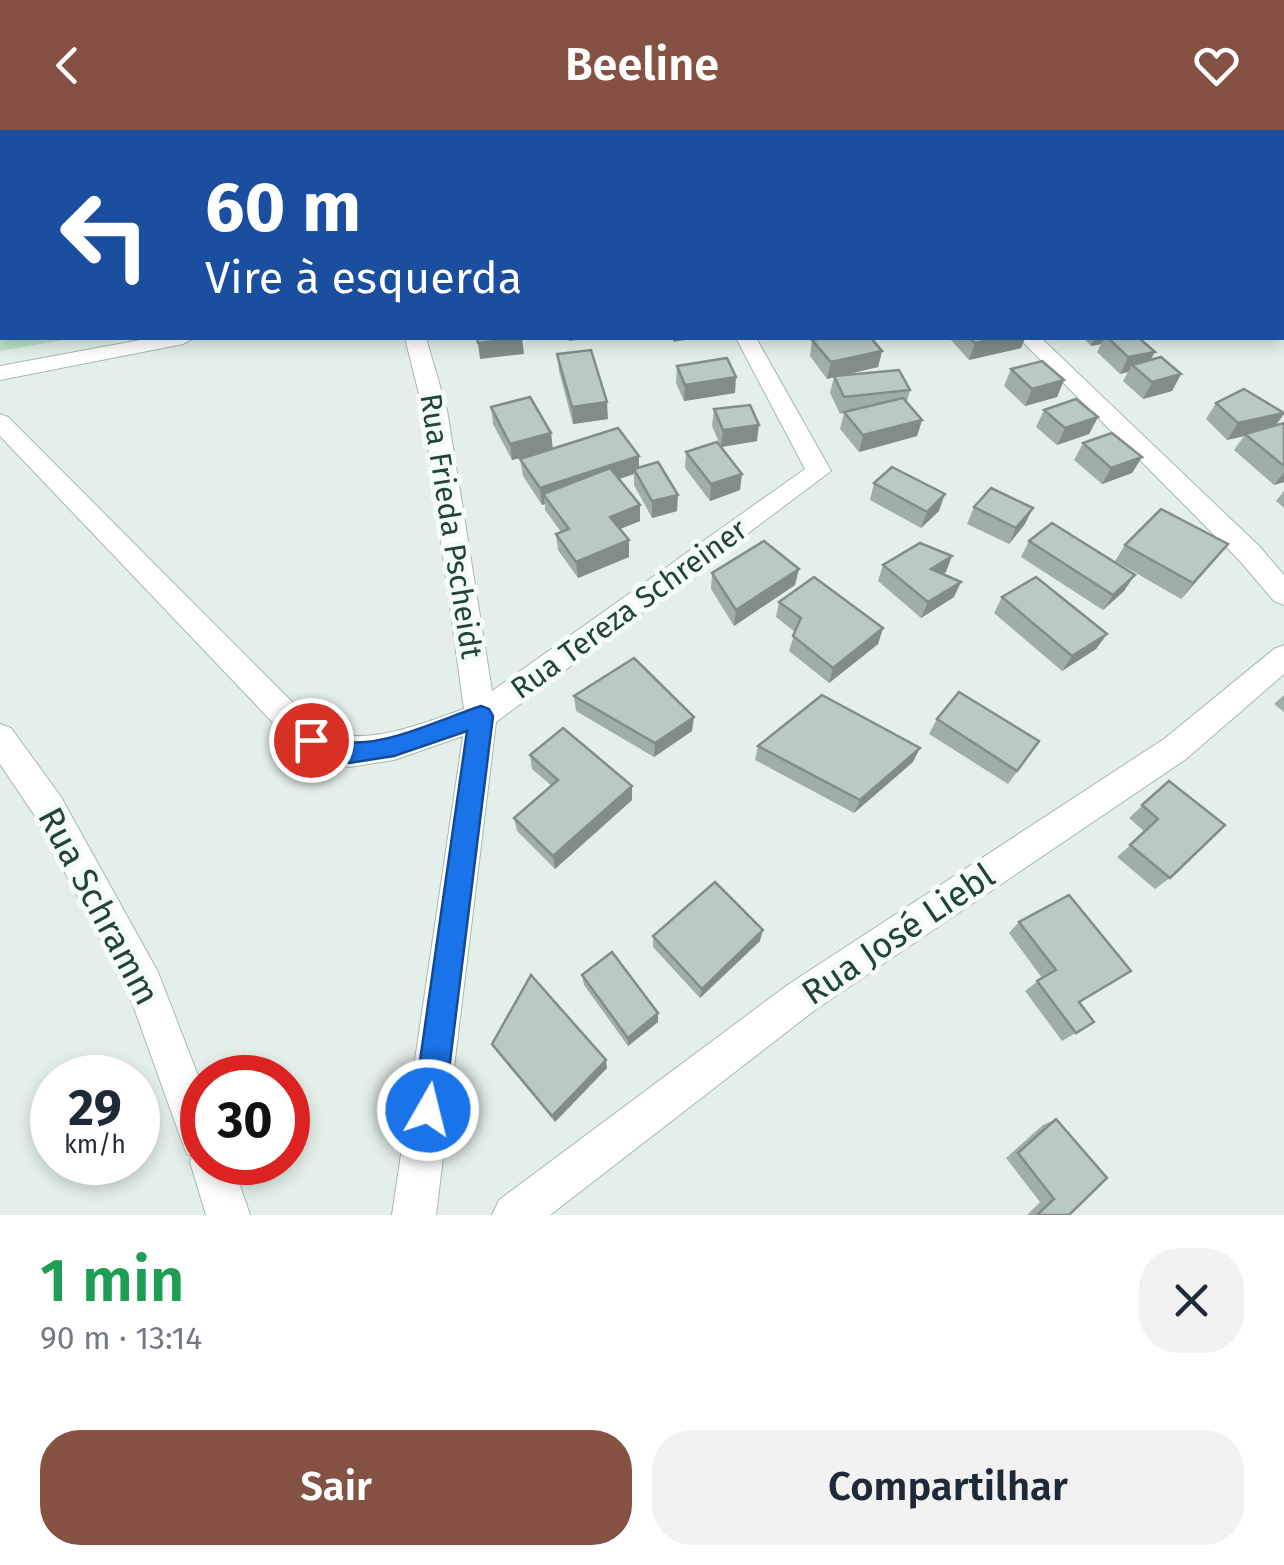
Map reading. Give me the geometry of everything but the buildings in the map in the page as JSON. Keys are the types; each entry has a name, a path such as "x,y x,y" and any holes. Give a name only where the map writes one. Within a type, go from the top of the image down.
{"street":[{"path":"0,373 173,340"},
{"name":"Rua Frieda Pscheidt","path":"416,340 435,410 481,716"},
{"name":"Rua Tereza Schreiner","path":"414,1215 481,716 819,471 747,340"},
{"path":"1031,340 1249,553 1284,594"},
{"path":"0,422 311,740 349,753 394,746 481,716"},
{"name":"Rua José Liebl","path":"514,1215 802,997 1175,749 1284,657"},
{"name":"Rua Schramm","path":"0,738 48,808 146,984 180,1078"},
{"path":"218,1185 228,1215"}],"green space":[{"path":"0,340 64,340 0,351"}],"route":[{"path":"311,740 349,753 394,746 481,716 428,1110"}]}
